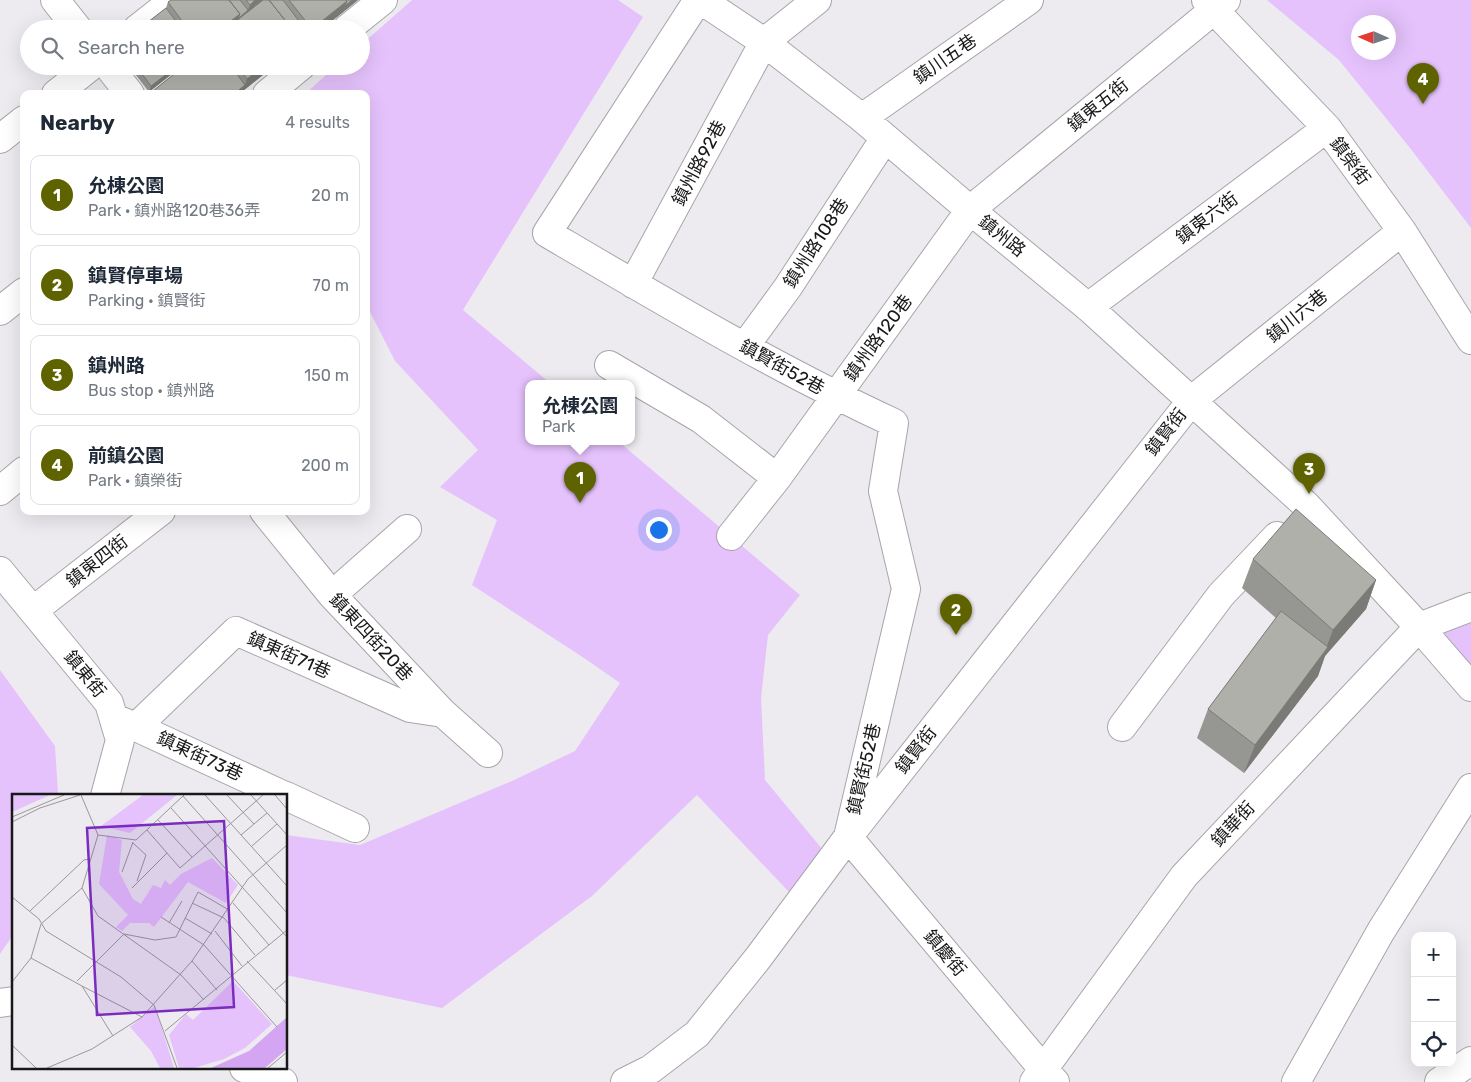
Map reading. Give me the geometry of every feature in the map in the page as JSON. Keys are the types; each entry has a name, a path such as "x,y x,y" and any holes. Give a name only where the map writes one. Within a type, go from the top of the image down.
{"street":[{"path":"55,0 71,20"},
{"path":"149,20 174,0"},
{"path":"358,20 383,0"},
{"name":"鎮州路","path":"699,0 764,42 862,118 1088,307 1306,505 1419,627 1471,688"},
{"name":"鎮賢街52巷","path":"699,0 546,234 836,396 894,423 883,491 906,589 848,837"},
{"path":"764,42 817,0"},
{"name":"鎮川五巷","path":"862,118 1029,0"},
{"name":"鎮榮街","path":"1216,3 1327,128 1402,231 1471,340"},
{"name":"鎮東五街","path":"970,210 1216,3"},
{"name":"鎮州路92巷","path":"633,284 764,42"},
{"path":"61,90 79,75"},
{"path":"115,75 127,90"},
{"path":"272,90 290,75"},
{"path":"0,139 20,123"},
{"name":"鎮東六街","path":"1088,307 1327,128"},
{"name":"鎮州路108巷","path":"745,346 788,287 885,138"},
{"name":"鎮州路120巷","path":"731,536 777,478 970,210"},
{"name":"鎮川六巷","path":"1192,400 1402,231"},
{"path":"0,311 20,295"},
{"path":"609,365 635,380"},
{"path":"635,380 701,419 777,478"},
{"name":"鎮賢街","path":"625,1082 651,1069 697,1034 758,958 848,837 1192,400"},
{"path":"0,491 20,474"},
{"path":"1122,727 1221,595 1306,505"},
{"name":"鎮東四街","path":"34,610 156,515"},
{"name":"鎮東四街20巷","path":"267,515 332,595 443,713 488,753"},
{"path":"332,595 407,529"},
{"name":"鎮東街","path":"0,570 124,722 106,794"},
{"name":"鎮華街","path":"1044,1078 1184,876 1419,627 1471,608"},
{"name":"鎮東街71巷","path":"124,722 236,631 410,708 443,713"},
{"name":"鎮東街73巷","path":"124,722 282,794"},
{"path":"1296,1082 1381,931 1471,788"},
{"name":"鎮東街73巷","path":"288,797 355,828"},
{"name":"鎮慶街","path":"848,837 1044,1078"},
{"path":"1439,1082 1471,1061"},
{"path":"250,1070 283,1082"}],"shaded area":[{"path":"412,0 618,0 643,17 463,310 546,380 525,380 525,445 623,445 800,595 768,635 761,698 765,780 823,850 789,892 697,795 592,896 442,1008 288,975 288,835 360,845 512,781 575,751 620,683 472,585 497,520 440,487 478,450 395,361 370,312 370,90 309,90 326,75 370,75 370,37"},
{"path":"1267,0 1471,0 1471,228 1339,60"},
{"path":"1471,610 1471,670 1424,622"},
{"path":"0,670 55,746 58,793 12,794 12,935 0,954"}],"building":[{"path":"171,0 229,0 240,14 232,20 181,20 168,2"},
{"path":"229,0 240,0 248,10 238,19 240,14"},
{"path":"246,0 255,0 250,5"},
{"path":"263,0 269,0 285,20 237,20"},
{"path":"269,0 283,0 298,20 285,20"},
{"path":"289,0 347,1 323,20 305,20"},
{"path":"166,8 175,20 151,20"},
{"path":"143,75 165,75 151,86"},
{"path":"173,75 238,75 245,85 239,90 154,90"},
{"path":"244,75 252,75 247,79"},
{"path":"1296,509 1376,580 1333,630 1253,559"},
{"path":"1281,611 1328,647 1255,745 1208,709"}],"place":[{"name":"前鎮公園","path":"1423,104"},
{"name":"鎮州路","path":"1309,494"},
{"name":"允棟公園","path":"580,503"},
{"name":"鎮賢停車場","path":"956,635"}]}
